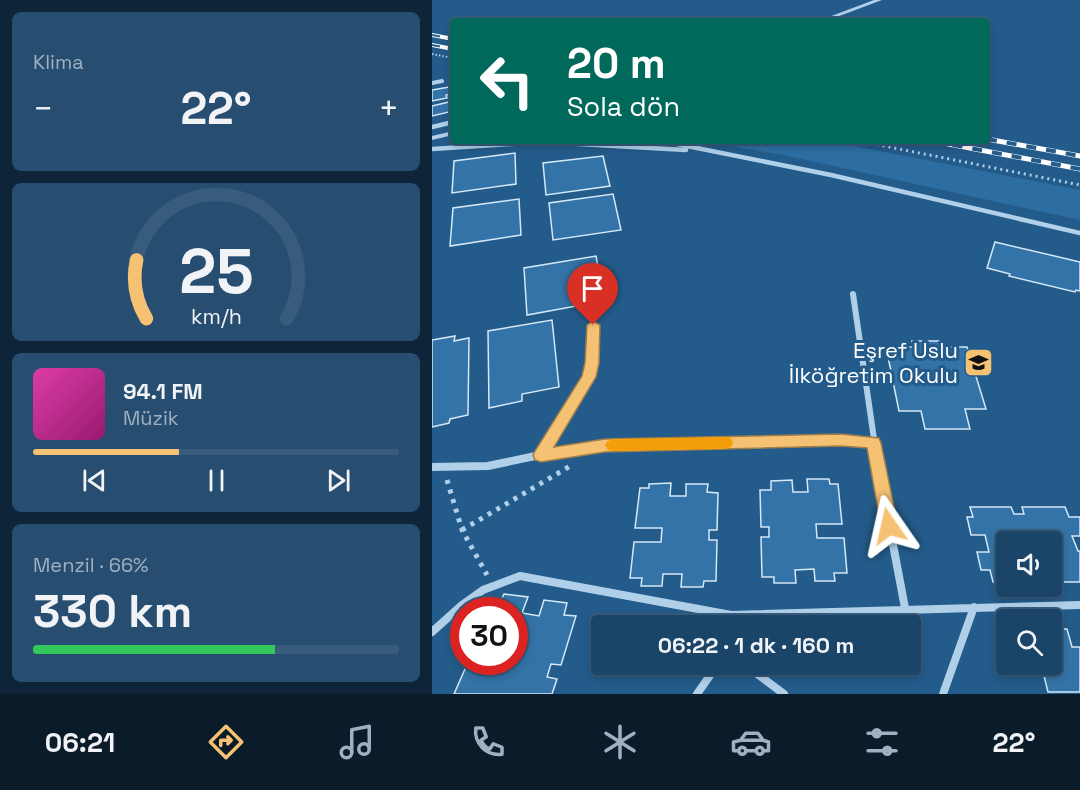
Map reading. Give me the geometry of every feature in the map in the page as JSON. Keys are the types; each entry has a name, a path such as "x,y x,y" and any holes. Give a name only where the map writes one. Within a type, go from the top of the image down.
{"street":[{"path":"829,18 879,0"},
{"path":"432,83 442,81"},
{"path":"432,127 450,123"},
{"path":"432,138 450,134"},
{"path":"432,150 498,144"},
{"path":"592,144 708,152"},
{"path":"675,144 831,174 1080,233"},
{"path":"853,294 874,443 905,608"},
{"path":"432,467 488,465 605,445 841,440 874,443"},
{"path":"432,632 462,603 492,584 520,576 731,615 905,608 1080,605"},
{"path":"943,694 974,607"},
{"path":"697,694 710,675"},
{"path":"759,675 784,694"}],"lane":[{"path":"541,455 589,377 592,363 593,325"}],"path":[{"path":"432,54 450,57"},
{"path":"874,144 1080,185"},
{"path":"462,530 574,464"},
{"path":"443,468 462,530 492,584"}],"shaded area":[{"path":"719,144 843,144 1080,190 1080,220 783,155"}],"building":[{"path":"449,87 450,94 446,95 447,98 432,101 432,90"},
{"path":"450,102 450,112 432,116 432,106"},
{"path":"515,153 516,184 452,193 454,161"},
{"path":"603,156 610,186 546,195 543,163"},
{"path":"613,194 621,230 553,240 549,203"},
{"path":"519,199 521,235 450,246 453,208"},
{"path":"995,242 1080,262 1080,291 1075,292 1009,276 1010,274 987,268"},
{"path":"596,256 604,301 527,315 524,268"},
{"path":"552,320 559,387 522,394 522,401 489,408 488,331"},
{"path":"455,336 454,341 469,338 468,415 450,419 449,423 432,427 432,340"},
{"path":"912,341 940,341 942,347 967,347 986,409 965,409 970,429 925,429 921,411 899,411 886,347 914,347"},
{"path":"807,479 829,479 830,484 838,484 842,524 816,524 817,538 844,538 847,573 834,573 835,581 815,581 814,569 795,570 796,583 774,583 774,577 762,577 761,537 769,537 769,527 761,527 760,490 771,490 771,481 792,480 793,492 808,492"},
{"path":"671,483 670,496 686,496 686,484 708,484 707,492 718,493 717,530 709,530 709,540 717,540 716,581 704,581 703,587 681,587 682,574 663,574 662,586 641,586 642,578 630,578 634,542 661,542 662,528 635,528 640,488 649,488 649,484"},
{"path":"970,507 1011,507 1014,514 1024,514 1022,507 1065,507 1069,517 1080,517 1080,536 1072,536 1080,551 1080,582 1062,582 1062,531 996,531 996,582 993,582 990,570 981,570 977,552 989,552 985,535 971,535 967,517 973,517"},
{"path":"504,594 528,597 502,597"},
{"path":"544,600 567,603 564,615 576,616 561,665 551,664 547,677 557,679 552,694 454,694 462,675 528,675 528,614 539,616"},
{"path":"1062,629 1067,629 1072,647 1080,647 1080,692 1048,692 1044,675 1062,675"}],"railway":[{"path":"432,35 450,38"},
{"path":"432,45 450,48"},
{"path":"990,140 1080,156"},
{"path":"949,144 1080,169"}],"slow traffic":[{"path":"613,445 725,443"}],"place":[{"name":"Eşref Uslu İlköğretim Okulu","path":"979,363"}],"route":[{"path":"593,325 592,363 589,377 541,455 605,445 841,440 874,443 889,526"}]}
